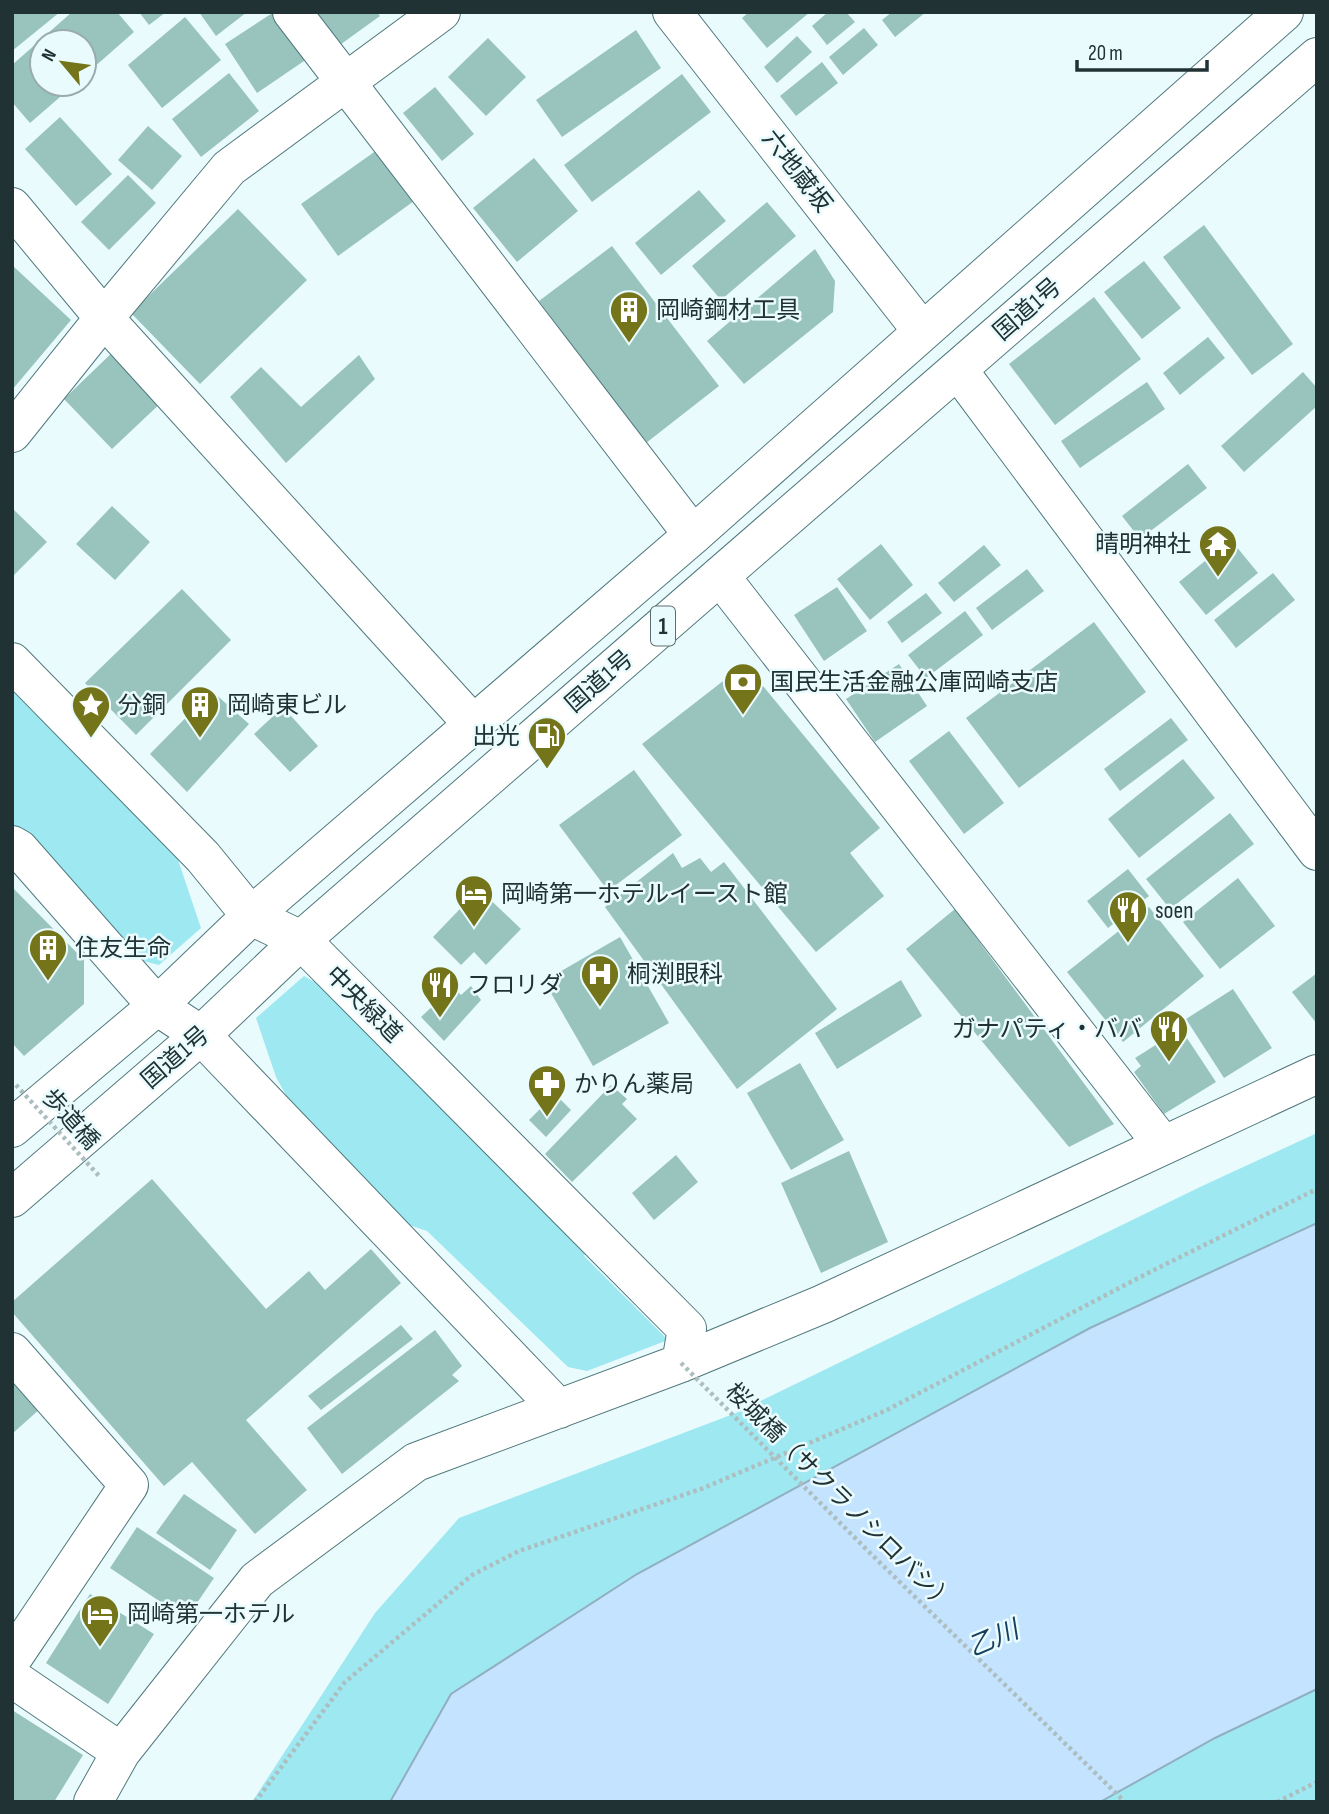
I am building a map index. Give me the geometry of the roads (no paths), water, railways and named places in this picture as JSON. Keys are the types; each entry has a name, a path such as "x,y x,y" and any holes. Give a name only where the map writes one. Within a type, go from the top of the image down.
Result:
{"main road":[{"path":"292,12 694,535"},
{"path":"12,433 229,168 440,12"},
{"name":"六地蔵坂","path":"672,12 922,331"},
{"name":"国道1号","path":"12,1128 157,1006 251,915 694,535 1284,12"},
{"name":"国道1号","path":"12,1198 201,1035 301,940 1317,57"},
{"path":"12,207 104,318 472,724"},
{"path":"958,370 1317,851"},
{"path":"720,576 1163,1145"},
{"name":"中央緑道","path":"12,662 203,857 251,915 301,940 687,1329 681,1363"},
{"path":"12,845 19,849 157,1006 201,1035 559,1409"},
{"path":"93,1802 121,1752 257,1580 416,1462 681,1363 823,1304 1317,1074"},
{"path":"12,1352 129,1485 12,1659"},
{"path":"12,1678 121,1752"}],"water":[{"name":"乙川","path":"1317,1223 1317,1689 1215,1738 1100,1802 390,1802 451,1694 637,1574 1090,1328"}],"place":[{"name":"岡崎鋼材工具","path":"629,344"},
{"name":"晴明神社","path":"1218,578"},
{"name":"国民生活金融公庫岡崎支店","path":"743,716"},
{"name":"分銅","path":"91,739"},
{"name":"岡崎東ビル","path":"200,739"},
{"name":"出光","path":"547,770"},
{"name":"岡崎第一ホテルイースト館","path":"474,928"},
{"name":"soen","path":"1128,944"},
{"name":"住友生命","path":"48,982"},
{"name":"桐渕眼科","path":"600,1008"},
{"name":"フロリダ","path":"440,1019"},
{"name":"ガナパティ・ババ","path":"1169,1063"},
{"name":"かりん薬局","path":"547,1118"},
{"name":"岡崎第一ホテル","path":"100,1648"}]}
